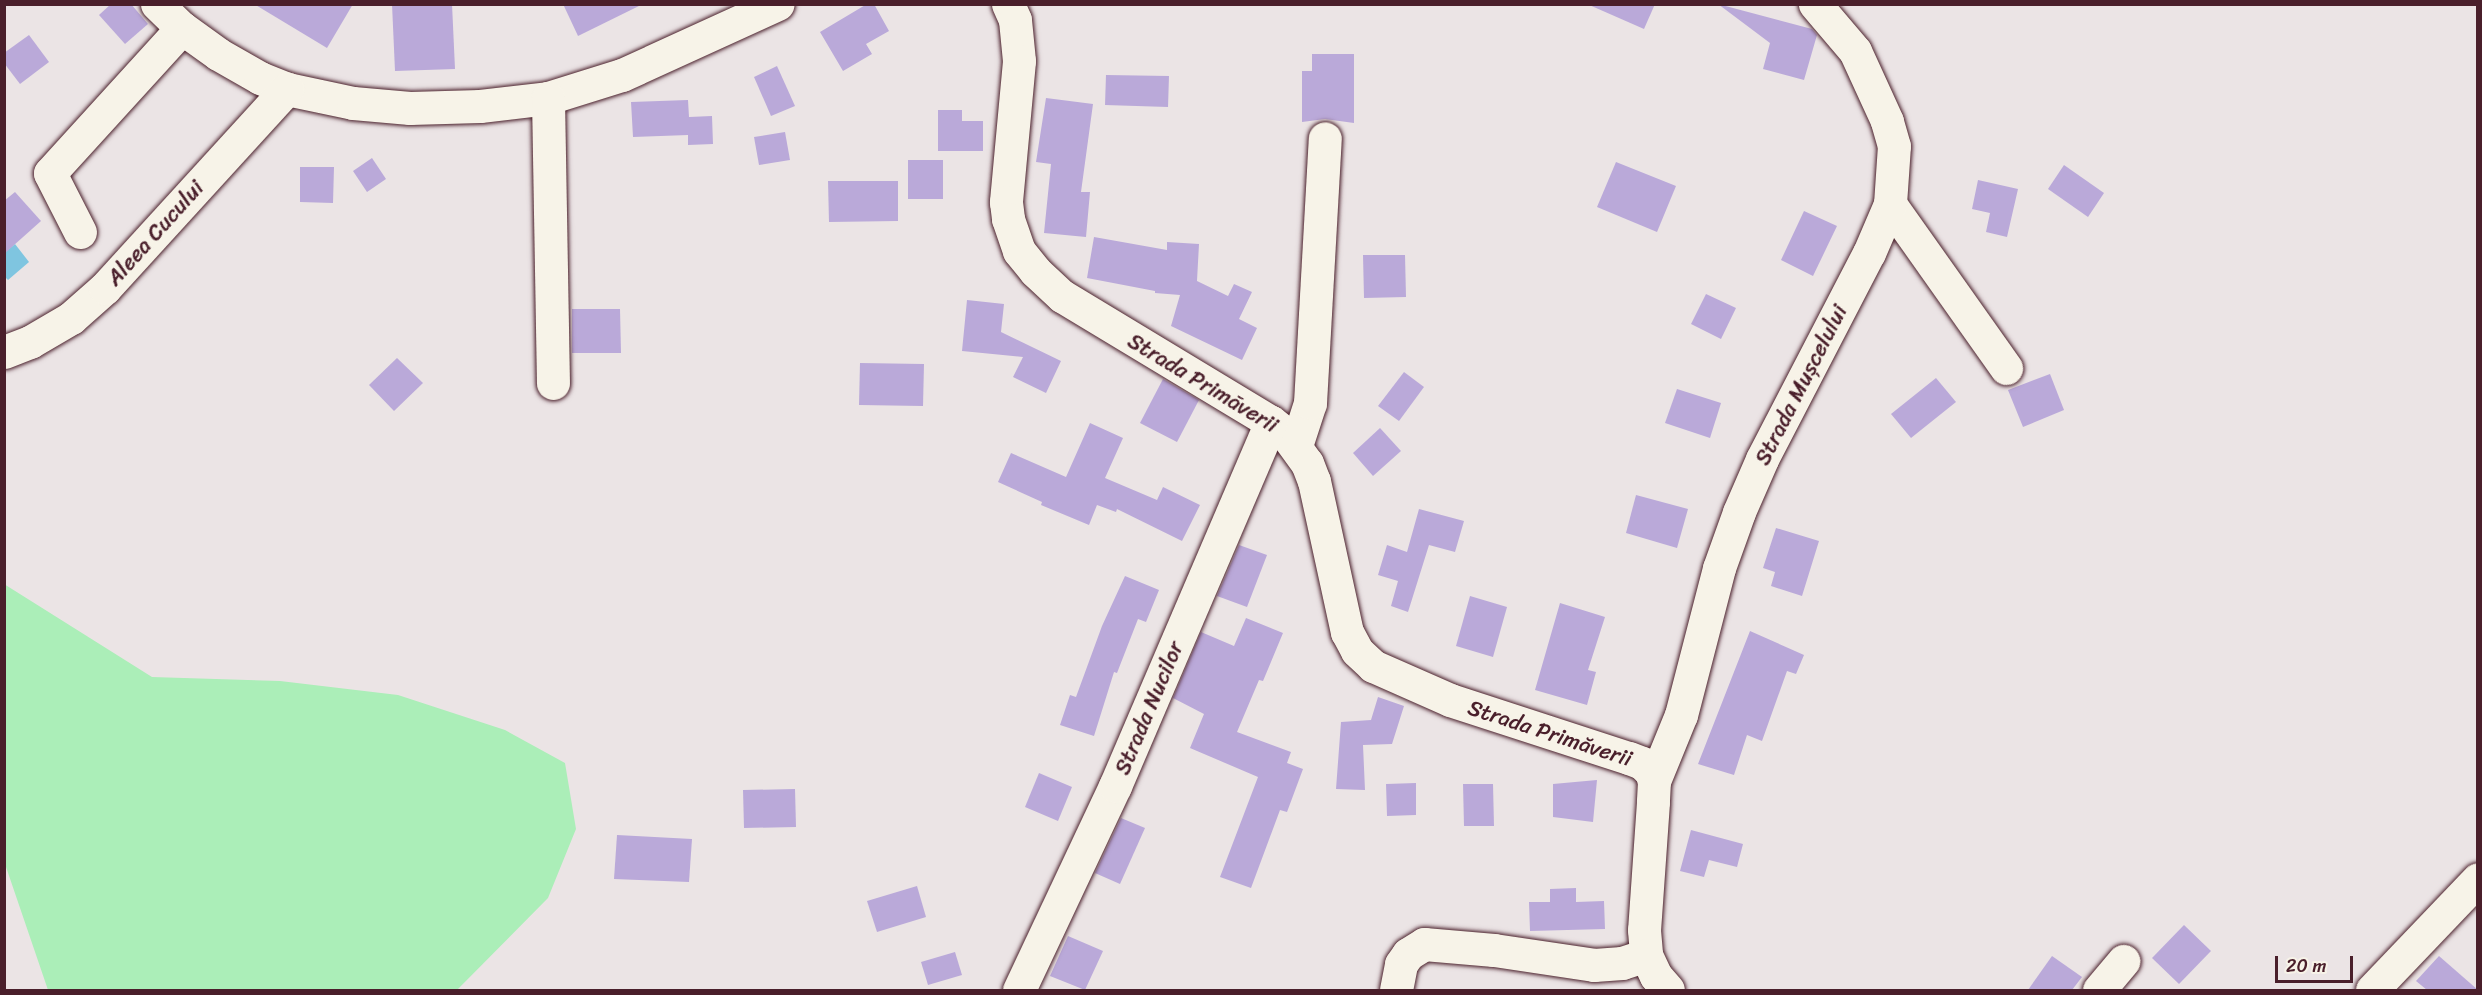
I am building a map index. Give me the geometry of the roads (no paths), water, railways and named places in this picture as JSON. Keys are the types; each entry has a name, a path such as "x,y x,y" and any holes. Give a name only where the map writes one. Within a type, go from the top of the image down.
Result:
{"street":[{"path":"157,4 182,28 218,54 260,78 287,89 352,104 410,108 480,106 548,98 622,75 778,4"},
{"name":"Strada Primăverii","path":"1008,4 1015,20 1019,61 1006,202 1008,219 1019,251 1035,272 1062,297 1271,422 1296,446 1307,463 1314,481 1347,632 1357,651 1373,666 1450,700 1629,758 1642,763 1651,772 1654,781 1644,930 1646,955 1656,976 1668,990"},
{"name":"Strada Mușcelului","path":"1654,781 1681,715 1719,568 1739,512 1762,459 1869,253 1890,204 1894,146 1887,121 1855,51 1815,4"},
{"path":"80,232 50,172 182,28"},
{"name":"Aleea Cucului","path":"4,352 30,342 71,318 105,288 287,89"},
{"path":"548,98 553,383"},
{"path":"1296,446 1310,403 1325,138"},
{"path":"1890,204 2006,368"},
{"name":"Strada Nucilor","path":"1019,990 1115,786 1271,422"},
{"path":"2372,990 2478,879"},
{"path":"1396,990 1401,964 1408,954 1424,944 1494,950 1594,965 1622,963 1646,955"},
{"path":"2099,990 2123,961"}],"water":[{"path":"15,244 29,262 8,280 5,277 4,253"}]}
